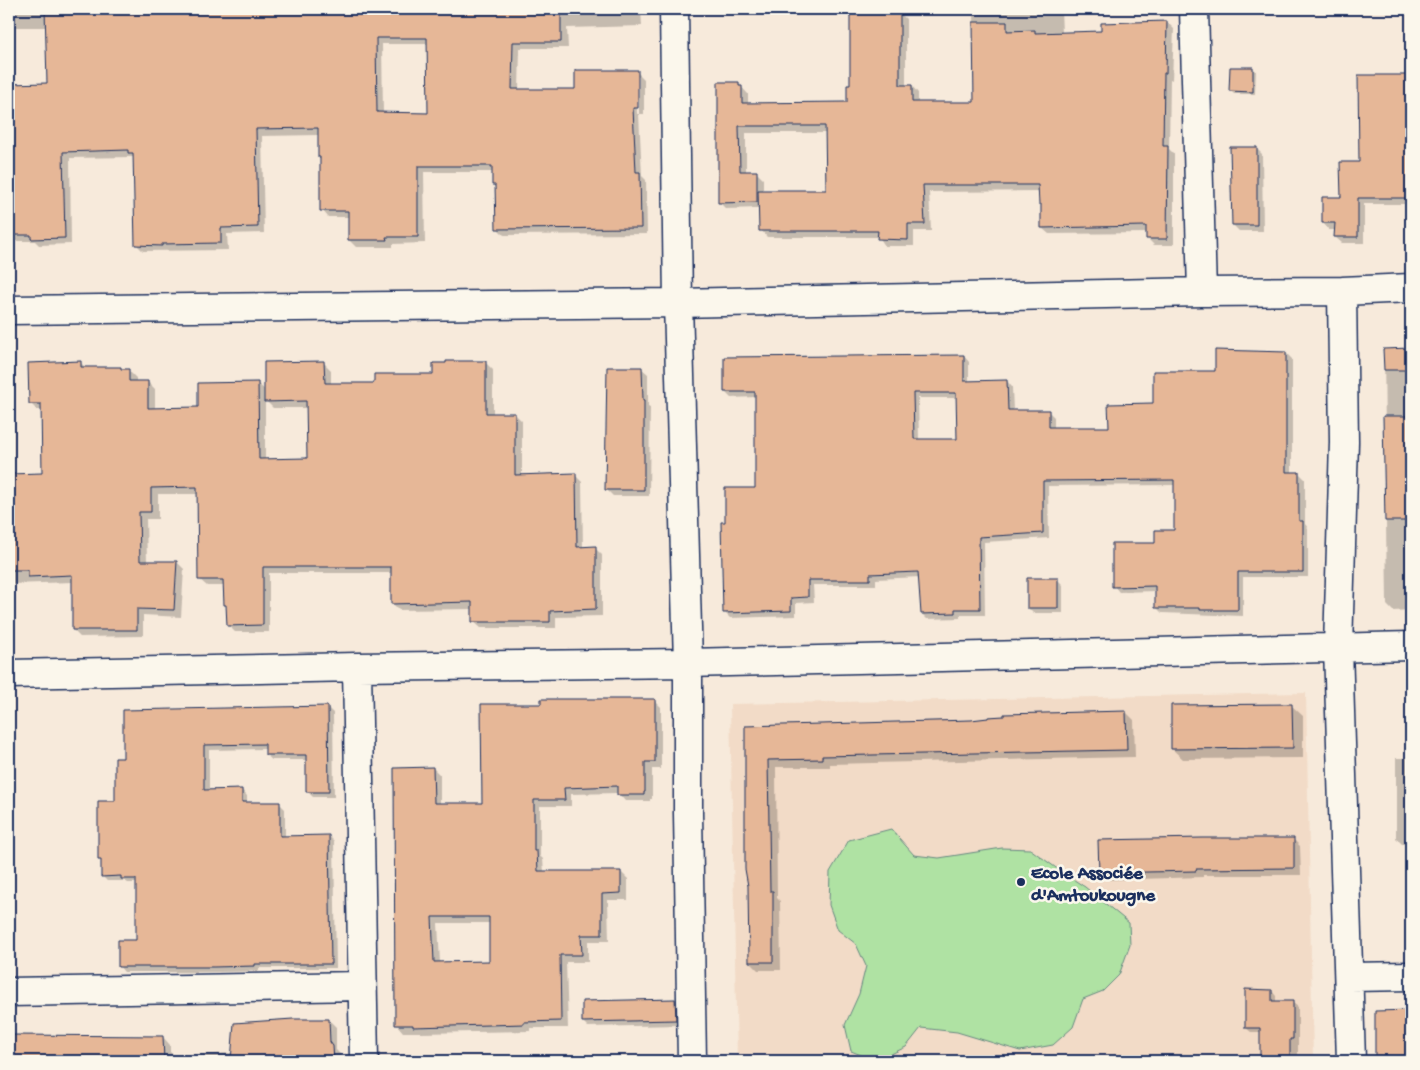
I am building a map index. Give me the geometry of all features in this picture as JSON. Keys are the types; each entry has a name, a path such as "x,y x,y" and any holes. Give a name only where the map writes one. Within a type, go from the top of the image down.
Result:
{"street":[{"path":"674,9 678,304 688,663 688,813 692,1061"},
{"path":"1194,9 1202,292"},
{"path":"9,310 678,304 1411,288"},
{"path":"1342,291 1344,442 1338,648 1352,1061"},
{"path":"9,674 688,663 1411,646"},
{"path":"357,667 364,1061"},
{"path":"1350,977 1411,976"},
{"path":"9,992 362,986"}],"shaded area":[{"name":"Ecole Associée d'Amtoukougne","path":"1306,693 1313,1061 737,1061 730,704"}],"green space":[{"path":"891,829 914,855 939,858 1002,848 1030,849 1085,887 1129,923 1130,945 1119,975 1103,991 1083,999 1073,1027 1053,1045 1020,1051 957,1032 921,1028 906,1047 876,1061 851,1051 845,1025 859,994 866,966 856,944 838,930 829,905 830,872 849,840"}],"building":[{"path":"45,9 561,9 561,42 513,42 512,89 575,89 575,70 638,70 638,108 633,108 636,172 640,172 641,228 496,229 495,185 492,185 492,166 418,166 418,237 386,237 387,240 348,240 348,211 320,211 318,128 256,129 258,227 221,228 221,243 162,244 162,246 135,245 133,153 128,153 128,150 63,152 65,238 31,239 31,235 9,235 9,84 47,83","holes":["376,38 427,38 428,113 377,112"]},
{"path":"850,11 900,11 900,85 912,85 912,102 974,102 973,22 1007,22 1007,31 1035,30 1035,33 1101,31 1101,23 1167,21 1163,146 1168,146 1167,239 1146,239 1146,226 1041,228 1041,204 1039,204 1038,185 923,185 925,224 908,224 908,240 877,239 878,231 759,231 758,190 826,190 825,126 739,126 740,171 757,171 757,202 718,203 718,82 739,82 739,86 742,86 742,103 847,102 847,85 850,85"},
{"path":"1230,67 1253,67 1253,92 1229,91"},
{"path":"1358,75 1411,75 1411,198 1358,198 1358,237 1334,237 1335,223 1322,223 1322,197 1341,197 1340,162 1359,162"},
{"path":"1230,147 1257,147 1257,225 1232,225"},
{"path":"1411,348 1411,370 1384,370 1383,349"},
{"path":"1215,350 1286,352 1286,472 1299,472 1299,521 1303,521 1303,572 1238,572 1238,610 1155,608 1155,586 1112,587 1112,543 1155,543 1155,530 1174,530 1174,480 1043,481 1043,533 979,537 980,609 955,609 955,613 921,614 918,572 870,574 870,580 808,580 808,597 791,598 791,611 723,613 721,522 725,522 725,488 755,488 755,392 724,392 724,357 964,355 964,381 1007,380 1008,410 1049,410 1049,427 1109,427 1108,404 1153,403 1153,371 1215,371","holes":["913,393 956,393 957,439 914,439"]},
{"path":"81,361 81,367 121,367 121,369 129,369 129,381 148,381 148,408 198,407 198,383 258,382 259,459 307,458 306,401 264,402 264,362 324,361 325,383 374,383 374,374 433,374 433,363 446,363 446,361 486,361 486,413 515,413 515,475 576,473 577,547 596,546 596,609 550,611 550,622 472,622 472,602 391,604 391,567 263,567 263,625 227,626 223,580 198,580 197,487 151,488 151,512 139,512 140,561 177,561 174,610 137,609 137,630 72,630 72,575 28,577 28,570 9,570 9,474 42,473 41,404 29,404 28,363"},
{"path":"607,367 642,367 644,490 605,490"},
{"path":"1383,416 1411,416 1411,521 1385,521"},
{"path":"1027,578 1058,578 1058,608 1027,608"},
{"path":"541,699 655,699 655,762 645,762 644,795 617,795 617,786 564,788 565,800 534,800 534,851 537,851 538,871 621,871 621,893 602,894 602,935 581,935 582,955 560,955 561,1021 413,1027 413,1025 395,1025 394,768 433,767 434,803 482,803 481,704 541,704","holes":["432,917 489,917 489,961 434,962"]},
{"path":"1292,704 1293,748 1171,749 1171,705"},
{"path":"328,706 329,792 306,792 306,755 265,755 265,744 204,745 204,790 242,789 242,802 280,802 280,836 329,835 331,964 118,967 118,940 136,940 136,879 121,879 121,876 101,877 101,860 98,860 98,801 115,801 115,758 123,758 123,710"},
{"path":"1126,711 1127,750 822,756 822,759 768,760 770,891 773,891 773,962 749,962 748,886 745,869 745,726 971,720 1004,716 1004,714"},
{"path":"1294,838 1294,868 1196,869 1196,871 1099,873 1098,840"},
{"path":"1245,989 1272,990 1272,1001 1293,1001 1293,1039 1290,1039 1290,1056 1260,1056 1260,1028 1245,1028"},
{"path":"675,999 676,1020 582,1022 582,1001"},
{"path":"1411,1010 1411,1057 1375,1056 1375,1011"},
{"path":"293,1019 329,1019 330,1042 333,1046 334,1061 231,1061 234,1023"},
{"path":"9,1035 163,1036 164,1061 9,1061"}],"place":[{"name":"Ecole Associée d'Amtoukougne","path":"1021,882"}]}
